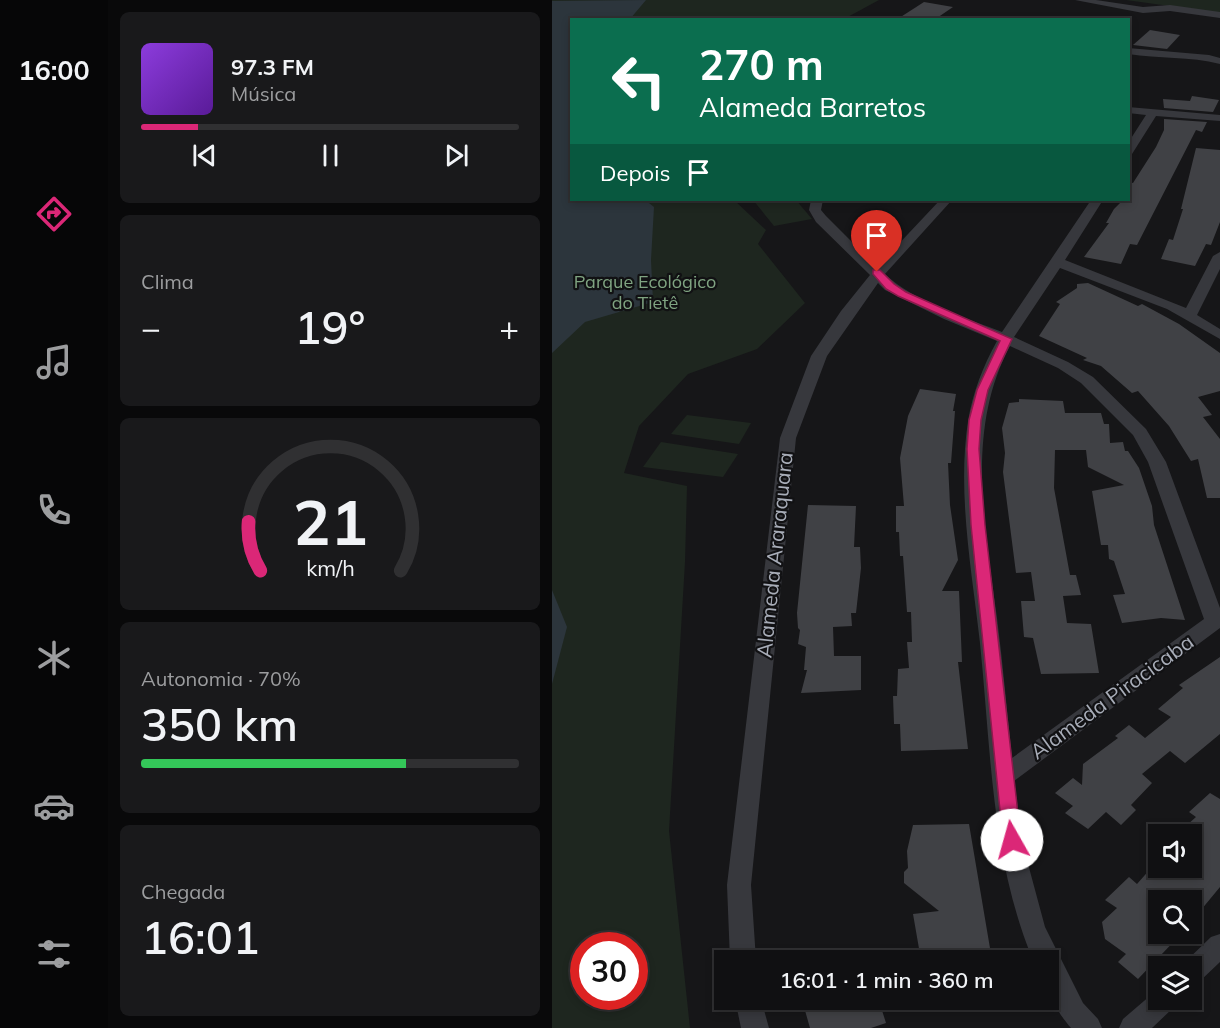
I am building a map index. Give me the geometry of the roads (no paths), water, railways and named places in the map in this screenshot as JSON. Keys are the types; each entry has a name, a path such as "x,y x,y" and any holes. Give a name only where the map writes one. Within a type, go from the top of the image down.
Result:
{"street":[{"path":"1079,0 1143,10 1170,8 1220,15"},
{"path":"1130,51 1152,55 1204,57 1220,61"},
{"path":"1130,110 1220,118"},
{"path":"1130,149 1154,111"},
{"path":"817,201 815,210 821,219 842,243 877,272 890,287 1055,360 1087,380 1140,433 1157,462 1217,619"},
{"name":"Alameda Araraquara","path":"742,950 739,885 789,438 800,401 819,358 877,272 945,201"},
{"path":"1043,950 1023,894 1012,840 978,525 973,449 975,420 982,390 1006,339 1096,201"},
{"path":"1189,317 1220,256"},
{"path":"1058,262 1139,292 1220,335"},
{"name":"Alameda Piracicaba","path":"1004,776 1217,619"},
{"path":"1202,962 1220,945"},
{"path":"1059,984 1074,1012 1088,1028"},
{"path":"751,1010 755,1028"},
{"path":"1133,1028 1152,1010"}],"park label":[{"name":"Parque Ecológico do Tietê","path":"645,292"}]}
